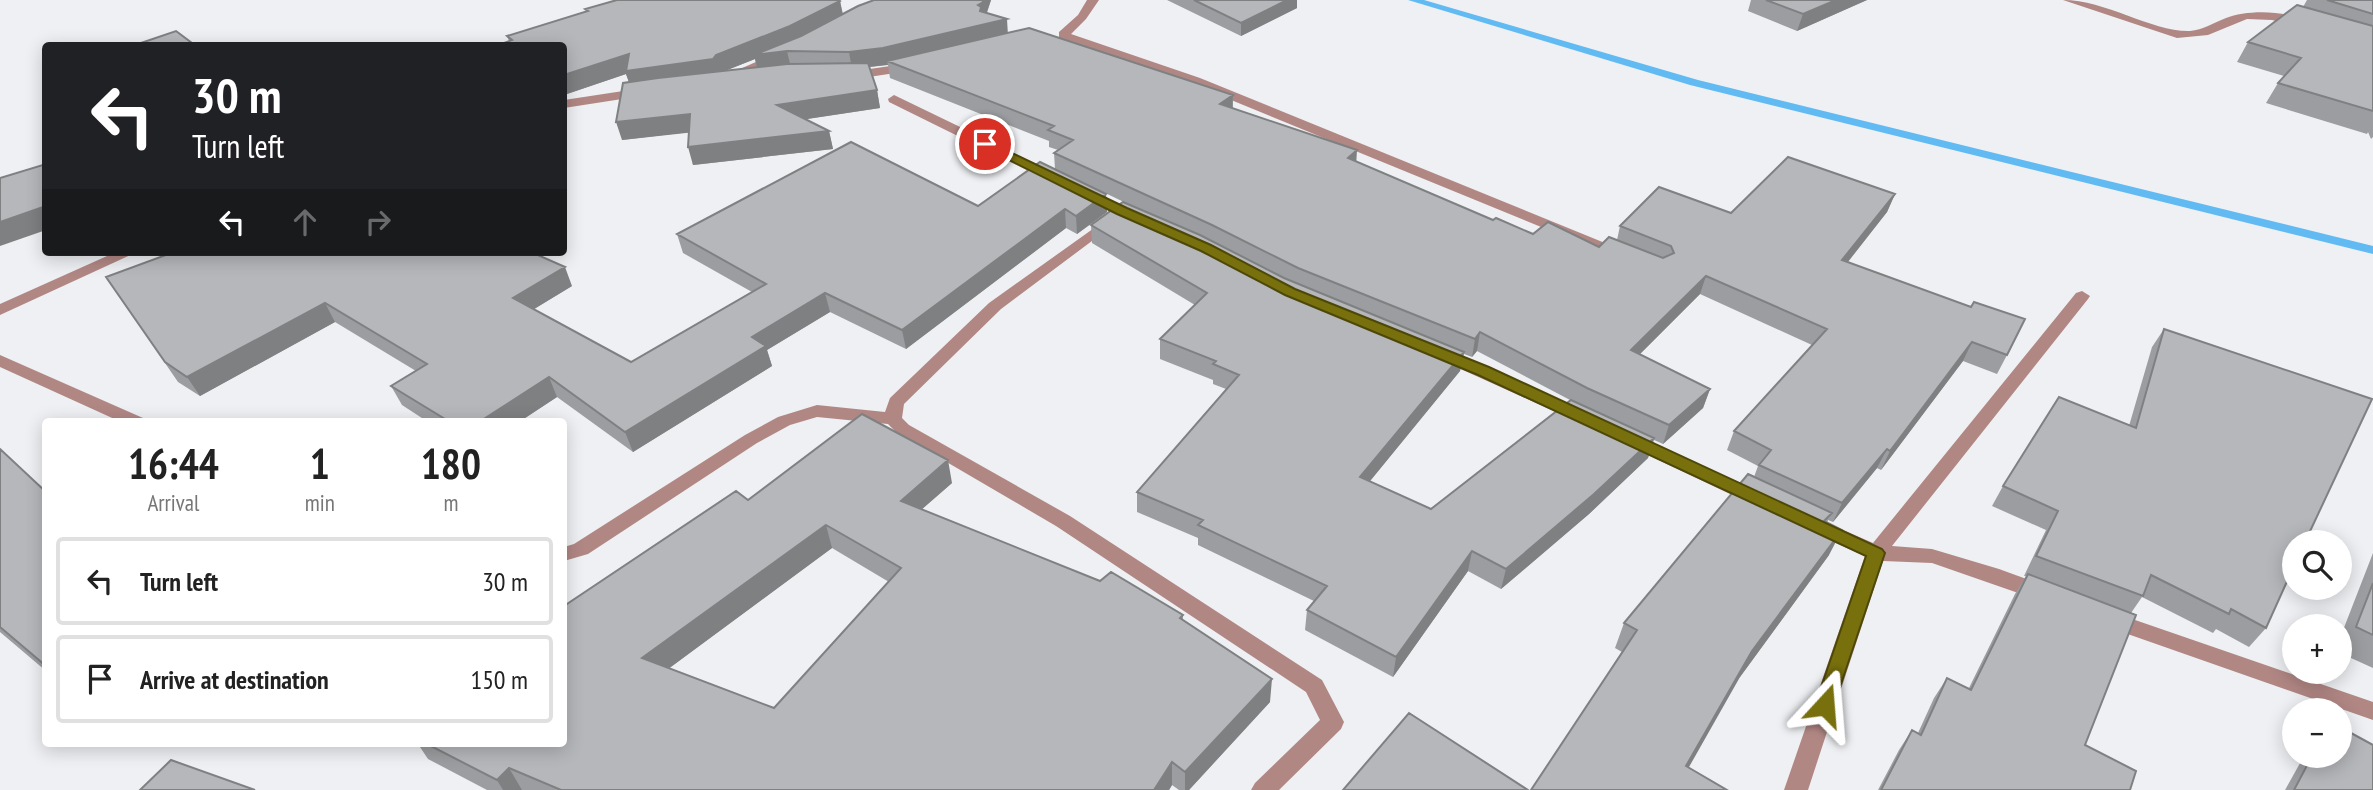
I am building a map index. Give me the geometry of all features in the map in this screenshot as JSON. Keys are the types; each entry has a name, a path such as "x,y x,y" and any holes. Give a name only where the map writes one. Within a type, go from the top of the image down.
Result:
{"street":[{"path":"1093,0 1073,27 1063,35 1196,81 1633,259"},
{"path":"2069,0 2178,34 2194,36 2212,32 2239,17 2276,17 2314,27"},
{"path":"1047,34 1073,27"},
{"path":"765,78 713,84 787,53"},
{"path":"839,76 886,72 929,63"},
{"path":"567,104 663,89"},
{"path":"894,99 1158,227"},
{"path":"893,419 896,402 995,306 1122,211"},
{"path":"0,310 120,256"},
{"path":"1796,790 1876,553 2082,296"},
{"path":"1419,345 1483,371 1592,422"},
{"path":"0,360 128,418"},
{"path":"567,553 581,549 751,439 784,421 817,411 893,419 903,429 1063,521 1314,686 1333,722 1263,790"},
{"path":"1616,433 1777,508"},
{"path":"1801,519 1876,553 1932,556 2054,597"},
{"path":"2090,612 2373,711"}],"building":[{"path":"617,0 840,1 790,26 716,55 713,59 626,71 629,54 567,74 567,42 507,42 512,40 507,36 588,11 585,9"},
{"path":"874,0 984,0 978,5 981,7 980,11 1007,19 883,48 849,52 787,51 754,55 801,36"},
{"path":"1194,0 1287,0 1241,23"},
{"path":"1766,0 1836,0 1803,14"},
{"path":"2327,0 2373,0 2373,14"},
{"path":"2297,5 2373,26 2373,111 2278,83 2301,58 2248,42"},
{"path":"1029,28 1233,95 1220,104 1357,150 1348,158 1493,220 1496,218 1533,234 1548,222 1599,247 1609,237 1663,258 1674,253 1671,246 1620,226 1659,187 1731,213 1788,157 1895,194 1842,260 1971,307 1974,302 2025,319 2007,355 1972,342 1890,451 1887,449 1842,503 1759,465 1771,450 1734,431 1827,329 1706,276 1631,350 1710,389 1669,425 1587,388 1480,332 1475,339 1298,268 1212,225 1054,153 1073,140 1048,130 1054,126 887,61"},
{"path":"176,31 191,42 144,42"},
{"path":"868,63 877,90 777,105 829,131 688,147 690,114 616,122 623,83 787,64"},
{"path":"851,142 978,206 1040,162 1106,194 1076,216 1065,209 902,330 825,293 752,337 766,346 625,432 549,377 485,418 443,418 391,386 427,364 325,303 187,377 165,362 106,277 163,256 540,256 565,267 513,298 631,362 766,284 677,234"},
{"path":"42,165 42,207 0,222 0,178"},
{"path":"1123,202 1200,235 1284,278 1464,352 1360,477 1431,509 1571,400 1654,438 1594,494 1506,569 1472,551 1396,657 1307,610 1327,586 1198,525 1203,520 1137,492 1239,375 1213,364 1216,361 1160,339 1207,293 1091,225"},
{"path":"2164,329 2372,399 2311,530 2282,530 2282,593 2266,628 2231,609 2229,614 2151,575 2143,596 2036,556 2058,511 2003,486 2059,397 2136,428"},
{"path":"862,414 948,460 901,501 1100,581 1111,572 1183,615 1180,618 1272,679 1185,772 1172,762 1154,790 561,790 509,768 497,780 433,747 567,747 567,604 736,491 748,500","holes":["826,525 901,568 774,708 642,658"]},
{"path":"0,449 42,488 42,663 0,627"},
{"path":"1748,474 1832,513 1824,521 1842,530 1752,651 1686,766 1727,790 1531,790 1637,630 1624,623"},
{"path":"2028,574 2136,615 2085,745 2136,771 2130,790 1881,790 1912,730 1921,735 1947,678 1971,690"},
{"path":"2373,583 2373,635 2356,627"},
{"path":"1409,713 1528,790 1343,790"},
{"path":"2352,734 2373,745 2373,790 2294,790 2306,768 2352,768"},
{"path":"171,760 255,790 140,790"}],"waterway":[{"path":"1413,0 1694,83 2373,250"}],"route":[{"path":"985,144 1122,211 1206,248 1290,292 1483,371 1876,553 1825,705"}]}
